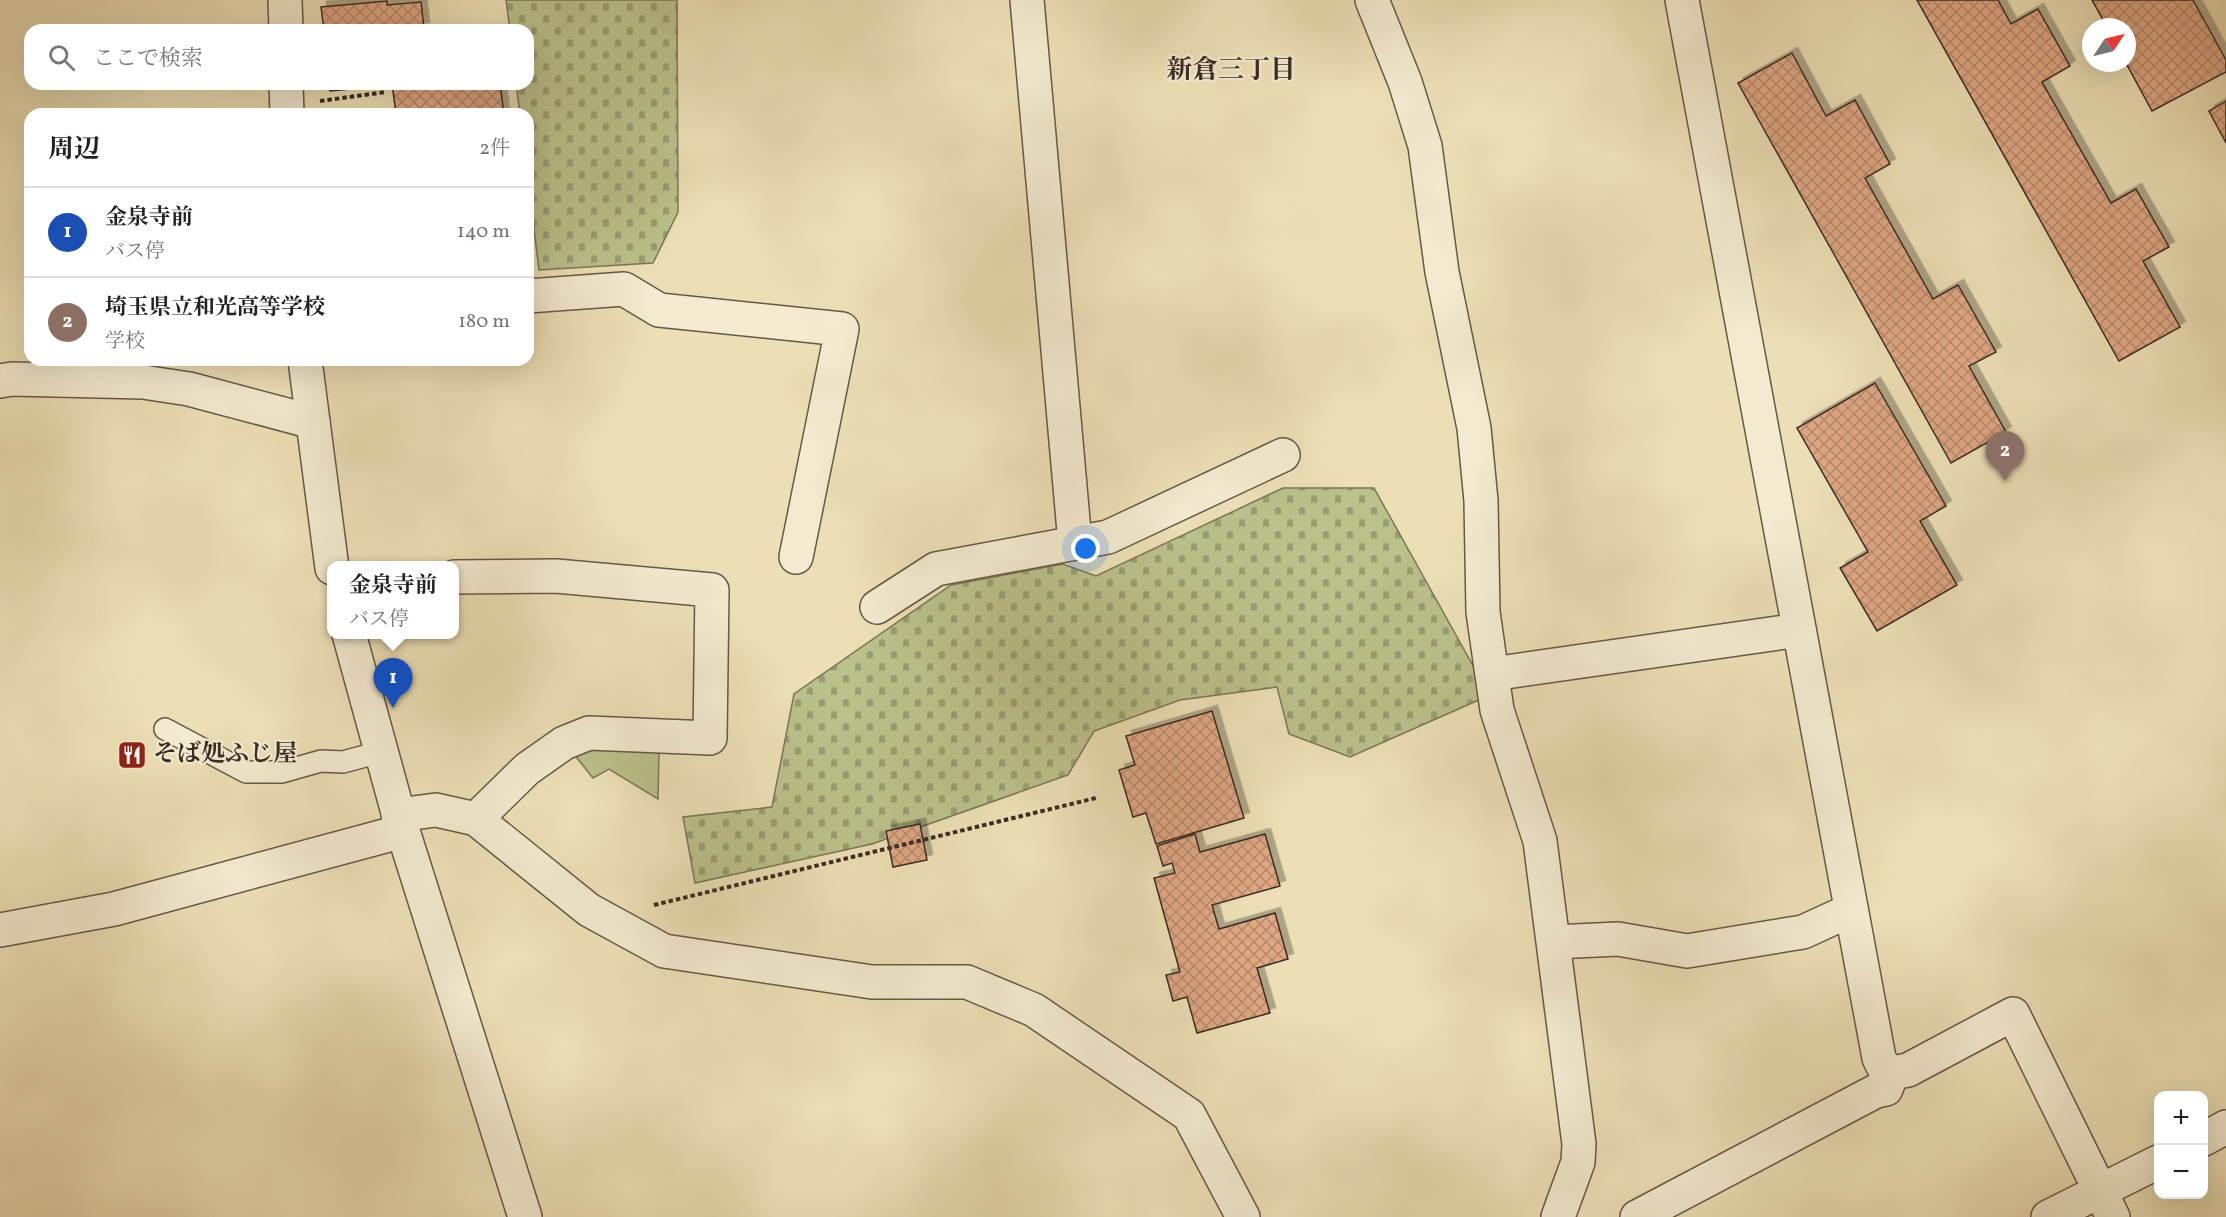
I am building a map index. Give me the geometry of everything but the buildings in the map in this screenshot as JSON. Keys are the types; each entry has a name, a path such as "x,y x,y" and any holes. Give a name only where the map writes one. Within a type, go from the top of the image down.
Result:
{"street":[{"path":"285,0 286,24"},
{"path":"1027,0 1075,543"},
{"path":"1372,0 1405,82 1425,146 1442,272 1474,428 1481,501 1484,612 1497,710 1540,841 1579,1144 1578,1162 1558,1217"},
{"path":"1682,0 1879,1058 1884,1068 1892,1073 1908,1070 2013,1014 2106,1204"},
{"path":"286,90 287,108"},
{"path":"534,296 624,289 659,310 842,329 796,557"},
{"path":"306,366 331,561"},
{"path":"0,381 12,379 143,382 189,389 313,422"},
{"path":"878,607 936,569 1108,537 1283,455"},
{"path":"459,577 556,576 712,590 710,738 589,734 564,743 527,768 476,819"},
{"path":"1492,674 1799,630"},
{"path":"350,639 401,823 525,1217"},
{"path":"0,930 114,909 401,823 436,810 476,819 589,910 664,951 872,982 967,982 1034,1010 1189,1115 1235,1212"},
{"path":"1554,942 1618,939 1687,951 1803,932 1851,910"},
{"path":"1637,1217 1876,1091 1886,1089 1892,1073"},
{"path":"2208,1137 2226,1128"},
{"path":"2048,1217 2106,1204 2154,1165"}],"lane":[{"path":"165,729 246,772 282,772 321,761 343,762 380,752"}],"path":[{"path":"318,101 386,92"},
{"path":"644,907 1096,798"}],"green space":[{"path":"506,0 677,0 678,212 653,263 539,270 534,229 534,108 519,108 517,90 534,90 534,24 509,24"},
{"path":"1283,488 1374,488 1476,671 1481,699 1350,757 1289,734 1277,687 1180,700 1094,731 1068,775 872,844 695,883 683,817 772,807 794,694 951,585 1063,564 1096,576"},
{"path":"582,747 659,750 658,799 609,769 593,778 573,753"}],"place":[{"name":"埼玉県立和光高等学校","path":"2005,481"},
{"name":"金泉寺前","path":"393,708"},
{"name":"そば処ふじ屋","path":"132,755"}],"district":[{"name":"新倉三丁目","path":"1231,71"}]}
